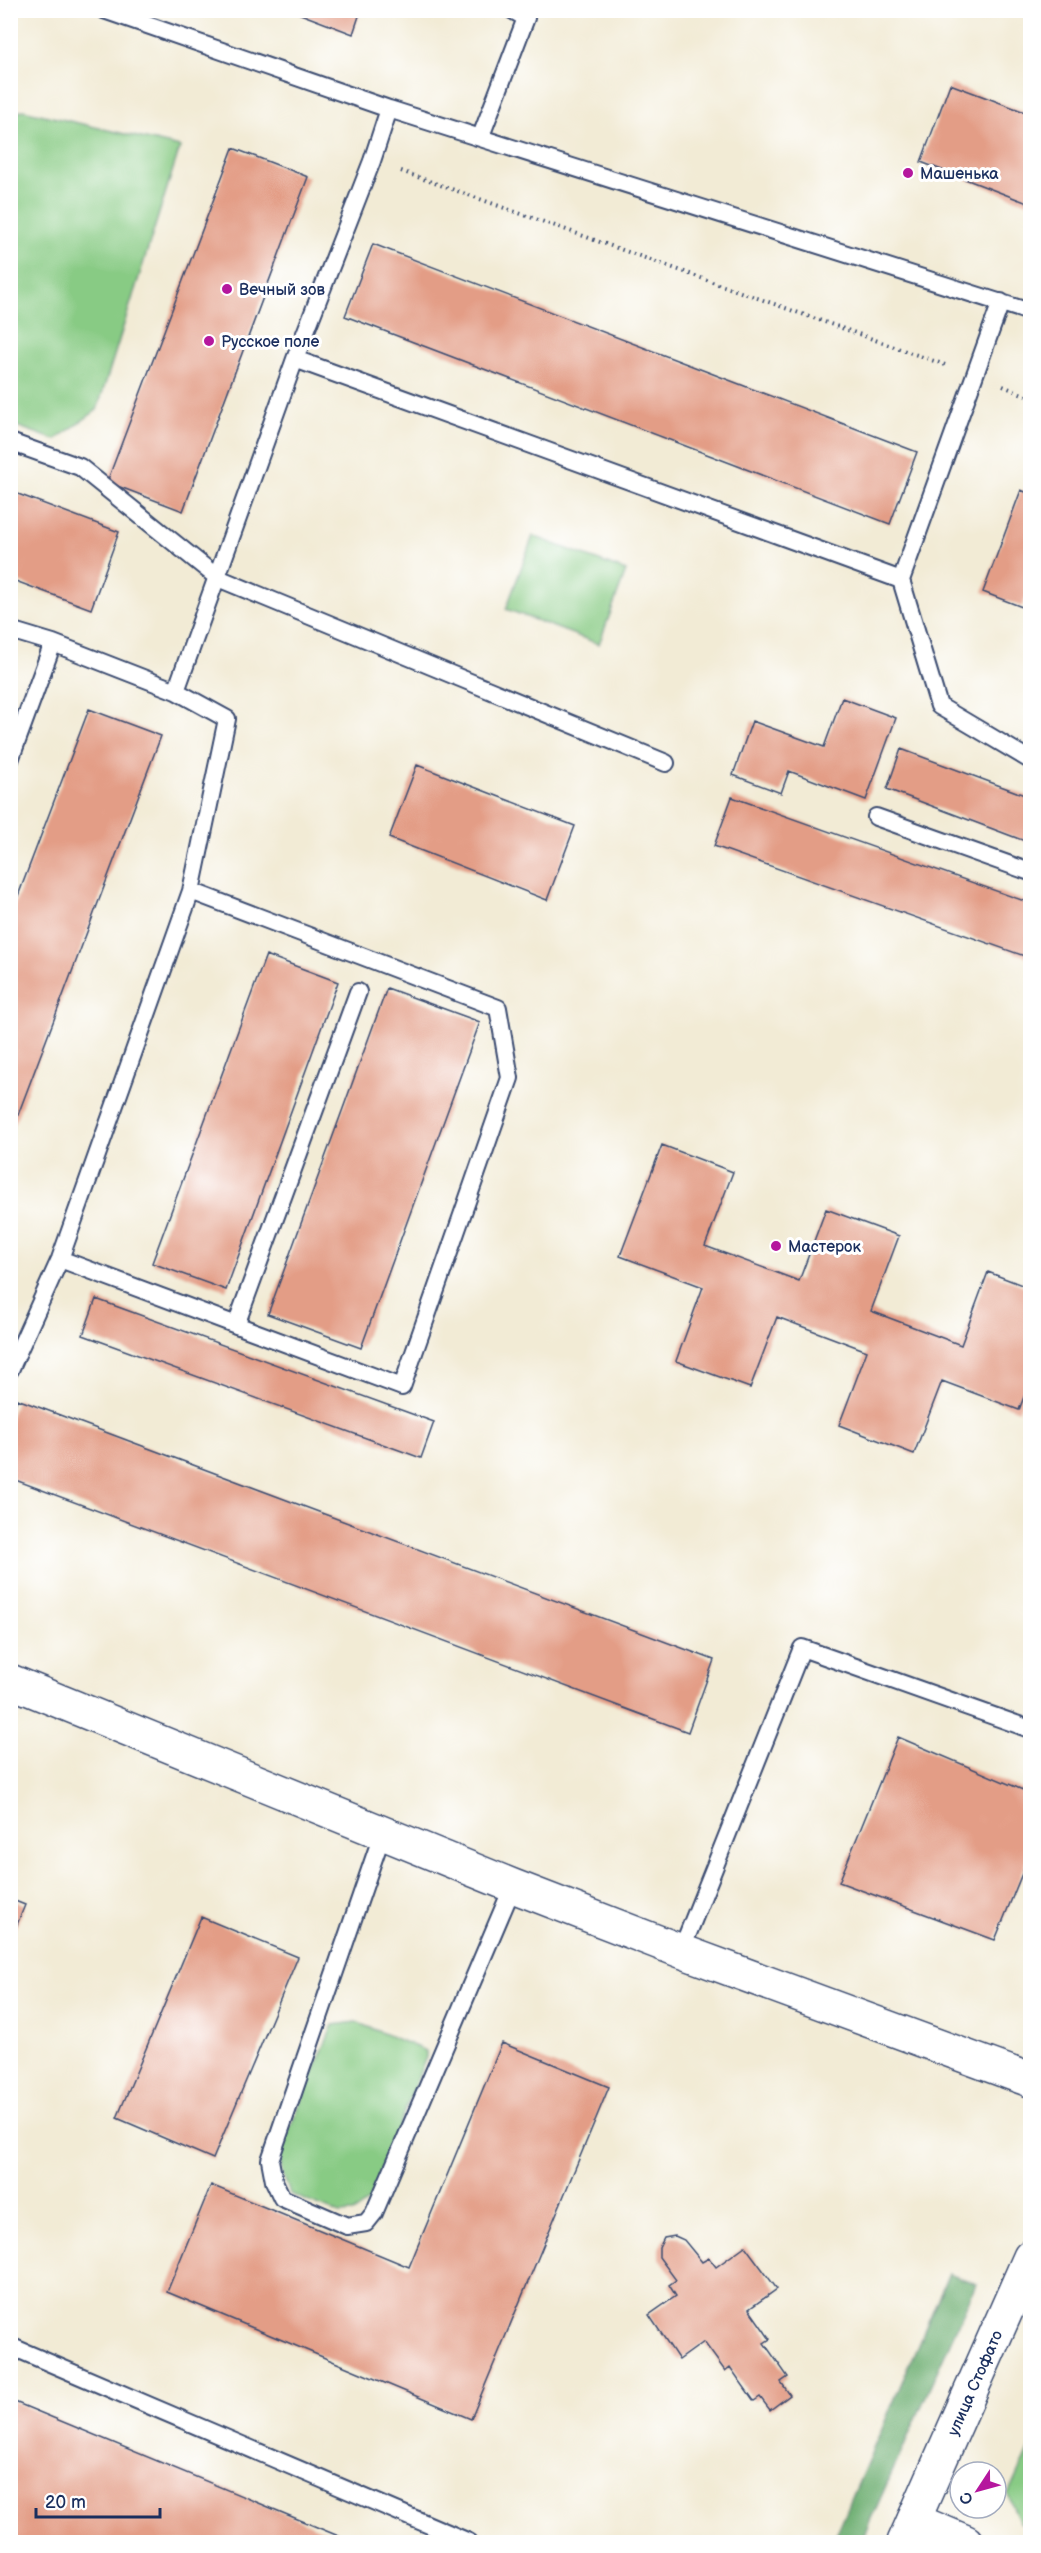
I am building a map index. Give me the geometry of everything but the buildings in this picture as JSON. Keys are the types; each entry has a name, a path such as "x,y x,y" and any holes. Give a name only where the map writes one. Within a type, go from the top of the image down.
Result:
{"street":[{"path":"10,1681 513,1886 681,1951 1030,2080"},
{"name":"улица Стофато","path":"909,2531 1030,2257"},
{"path":"909,2531 966,2542"}],"lane":[{"path":"104,10 389,109 481,136 1030,312"},
{"path":"481,136 522,13"},
{"path":"176,691 295,359 372,161 389,109"},
{"path":"1001,302 901,580 939,706 1030,759"},
{"path":"295,359 901,580"},
{"path":"10,442 80,467 218,578 666,763"},
{"path":"10,630 176,691 227,719 191,891 60,1259 10,1370"},
{"path":"10,760 53,644"},
{"path":"876,818 1030,872"},
{"path":"60,1259 402,1387 510,1078 498,1008 191,891"},
{"path":"236,1325 358,993"},
{"path":"681,1951 802,1648 1030,1729"},
{"path":"383,1832 270,2160 274,2181 282,2198 347,2226 366,2223 374,2213 513,1886"},
{"path":"10,2346 469,2542"}],"path":[{"path":"372,161 975,375 1030,397"}],"green space":[{"path":"23,110 180,147 97,410 55,440 11,424 10,115"},
{"path":"533,536 626,571 599,644 506,609"},
{"path":"356,2022 426,2051 426,2057 369,2201 353,2213 340,2214 290,2194 281,2169 280,2152 333,2025"},
{"path":"949,2273 976,2284 861,2542 833,2542"},
{"path":"1030,2446 1030,2528 1020,2523 1008,2495"}],"place":[{"name":"Машенька","path":"908,173"},
{"name":"Вечный зов","path":"227,289"},
{"name":"Русское поле","path":"209,341"},
{"name":"Мастерок","path":"776,1246"}]}
